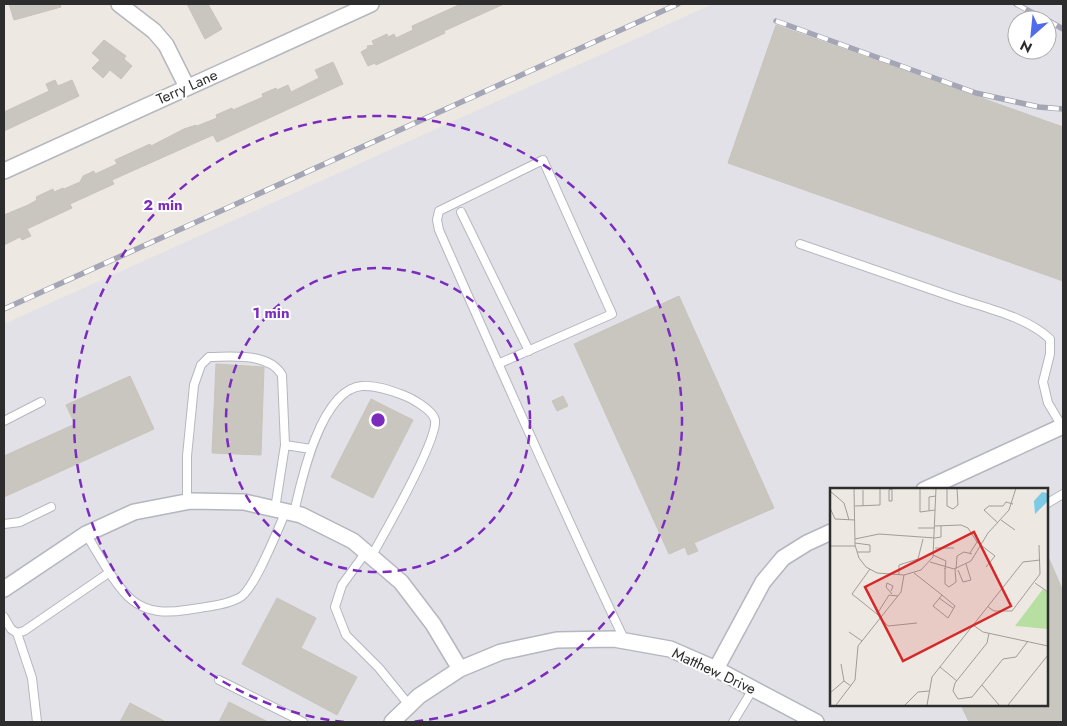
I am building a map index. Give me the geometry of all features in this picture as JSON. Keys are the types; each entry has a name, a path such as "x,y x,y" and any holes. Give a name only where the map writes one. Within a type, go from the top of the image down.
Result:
{"street":[{"path":"119,4 154,31 166,45 188,87"},
{"name":"Terry Lane","path":"4,171 371,4"},
{"path":"928,488 1063,428"},
{"path":"4,589 86,534 134,512 187,502 244,502 300,515 354,541 401,582 433,624 460,669"},
{"path":"716,669 763,582 783,558 807,543 830,532"},
{"name":"Matthew Drive","path":"392,722 419,696 460,669 501,652 557,640 614,639 670,649 716,669 816,722"}],"lane":[{"path":"498,364 612,314 543,160 439,211 437,220 439,230 498,364 625,641"},
{"path":"461,212 529,350"},
{"path":"800,244 996,312 1031,325 1043,332 1050,339 1050,354 1043,382 1048,403 1063,428"},
{"path":"187,502 187,456 194,384 200,366 209,357 241,356 268,361 278,368 282,375 285,511"},
{"path":"86,534 124,593 134,602 151,610 168,613 226,604 241,597 249,589 273,541 306,464 316,435 333,406 349,390 362,386 386,388 410,398 431,412 435,419 427,450 394,517 369,554 342,584 336,607 346,635 380,668 409,705"},
{"path":"4,421 42,402"},
{"path":"285,445 311,449"},
{"path":"1047,503 1063,494"},
{"path":"4,524 20,522 51,507"},
{"path":"17,633 24,631 110,572"},
{"path":"4,617 11,629 17,633 32,678 37,722"},
{"path":"219,680 303,722"},
{"path":"733,722 753,689"}],"shaded area":[{"path":"713,4 1063,4 1063,722 4,722 4,324"}],"building":[{"path":"9,4 60,4 61,7 14,20"},
{"path":"187,4 208,4 222,29 205,39"},
{"path":"461,4 504,4 376,65 375,63 368,66 361,52 368,48 367,46 374,45 372,41 387,34 388,37 394,34 396,38 413,30 412,26"},
{"path":"776,25 1063,127 1063,281 728,163"},
{"path":"104,40 126,56 124,59 132,66 121,79 110,70 103,78 92,68 100,60 92,53"},
{"path":"333,62 343,84 217,142 213,135 112,180 114,184 70,204 72,208 27,229 31,236 22,240 20,237 4,245 4,215 37,200 36,197 53,189 54,192 80,182 83,176 94,171 95,174 117,164 115,160 150,144 151,146 184,129 217,118 216,115 263,97 262,94 276,88 277,90 288,85 291,92 319,78 315,70"},
{"path":"55,80 58,86 72,80 79,96 4,131 4,112 49,91 46,84"},
{"path":"679,296 774,508 694,543 698,551 688,555 685,547 669,554 574,344"},
{"path":"216,364 264,367 261,455 212,453"},
{"path":"130,376 154,429 4,497 4,456 75,424 66,405"},
{"path":"563,396 568,406 557,411 552,401"},
{"path":"371,399 413,420 373,498 331,477"},
{"path":"1047,554 1063,591 1063,722 969,722 961,706 1047,706"},
{"path":"277,598 316,618 301,648 357,677 337,715 242,664"},
{"path":"229,702 268,722 219,722"},
{"path":"130,703 166,722 120,722"}],"railway":[{"path":"4,309 678,4"},
{"path":"1016,4 1027,10"},
{"path":"776,21 976,93 1039,107 1063,109"},
{"path":"1057,26 1063,29"}]}
